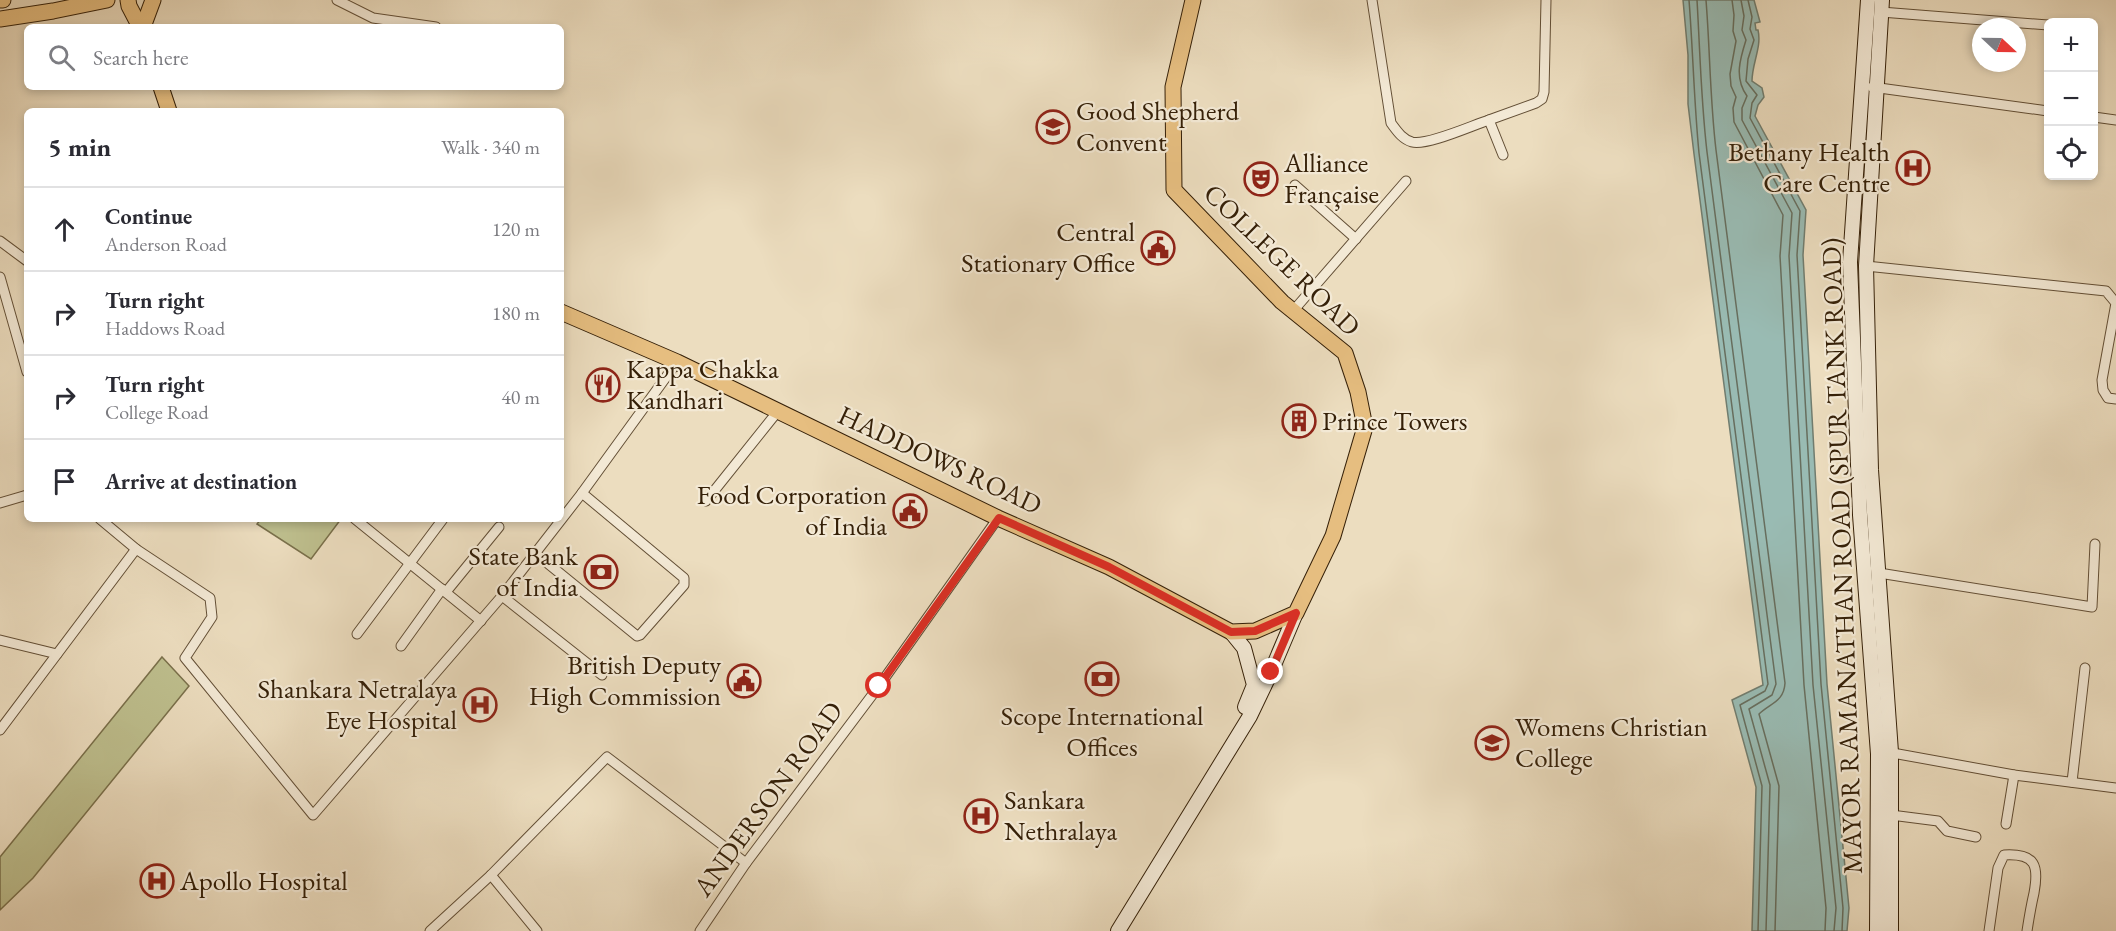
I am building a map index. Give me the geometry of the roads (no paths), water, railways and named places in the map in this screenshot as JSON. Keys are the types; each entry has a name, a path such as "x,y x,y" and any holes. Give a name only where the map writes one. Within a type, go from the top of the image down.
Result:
{"main road":[{"path":"21,16 30,0"},
{"path":"0,19 107,0"},
{"path":"128,0 139,24"},
{"path":"142,24 153,0"},
{"name":"COLLEGE ROAD","path":"1118,931 1250,716 1333,536 1365,427 1358,392 1344,353 1293,311 1174,190 1173,87 1193,0"},
{"name":"MAYOR RAMANATHAN ROAD (SPUR TANK ROAD)","path":"1868,0 1866,266 1871,470 1879,573 1885,753 1883,930"},
{"name":"MAYOR RAMANATHAN ROAD (SPUR TANK ROAD)","path":"1881,6 1869,87 1850,262 1860,515 1891,815 1883,930"},
{"path":"162,90 168,108"},
{"name":"HADDOWS ROAD","path":"564,313 677,362 999,518 1109,567 1231,632"},
{"path":"1231,632 1255,631 1296,613"},
{"path":"1107,931 1243,711 1254,685 1244,648 1231,632"}],"street":[{"path":"337,0 373,18 415,24"},
{"path":"1372,0 1391,123 1399,135 1413,142 1425,142 1542,99 1546,0"},
{"path":"1881,6 2044,24"},
{"path":"1869,87 2044,110"},
{"path":"2098,118 2116,120"},
{"path":"1490,120 1503,155"},
{"path":"1293,311 1406,181"},
{"path":"1295,185 1356,239"},
{"path":"0,241 24,259"},
{"path":"1866,266 2106,291 2116,303 2102,380 2103,390 2108,398 2116,399"},
{"path":"0,277 24,361"},
{"path":"564,516 677,362"},
{"path":"706,501 778,411"},
{"path":"535,553 637,636 684,585 684,578 582,493"},
{"path":"0,503 24,496"},
{"name":"ANDERSON ROAD","path":"700,931 746,862 879,686 999,518"},
{"path":"104,522 136,549 210,598 212,617 185,658 312,815 481,621 559,522"},
{"path":"359,522 481,621"},
{"path":"357,634 441,522"},
{"path":"401,646 499,526"},
{"path":"1879,573 2092,607 2095,544"},
{"path":"0,730 136,549"},
{"path":"502,596 602,675"},
{"path":"0,640 57,654"},
{"path":"2072,782 2085,668"},
{"path":"1885,753 2014,775 2116,788"},
{"path":"430,931 491,875 607,757 746,862"},
{"path":"2006,824 2014,775"},
{"path":"1891,815 1938,821 1947,831 1976,837"},
{"path":"1989,931 1998,868 2004,855 2011,854 2028,858 2034,864 2037,874 2026,931"},
{"path":"491,875 537,931"}],"water":[{"path":"1683,0 1754,0 1760,22 1755,23 1759,43 1752,81 1762,88 1764,97 1758,105 1755,116 1806,210 1803,255 1827,684 1849,908 1847,931 1752,931 1756,787 1732,700 1763,685 1688,104 1688,55"}],"place":[{"name":"Good Shepherd Convent","path":"1053,127"},
{"name":"Bethany Health Care Centre","path":"1913,168"},
{"name":"Alliance Française","path":"1261,179"},
{"name":"Central Stationary Office","path":"1158,248"},
{"name":"Kappa Chakka Kandhari","path":"603,385"},
{"name":"Prince Towers","path":"1299,421"},
{"name":"Food Corporation of India","path":"910,511"},
{"name":"State Bank of India","path":"601,572"},
{"name":"Scope International Offices","path":"1102,679"},
{"name":"British Deputy High Commission","path":"744,681"},
{"name":"Shankara Netralaya Eye Hospital","path":"480,705"},
{"name":"Womens Christian College","path":"1492,743"},
{"name":"Sankara Nethralaya","path":"981,816"},
{"name":"Apollo Hospital","path":"157,881"}]}
